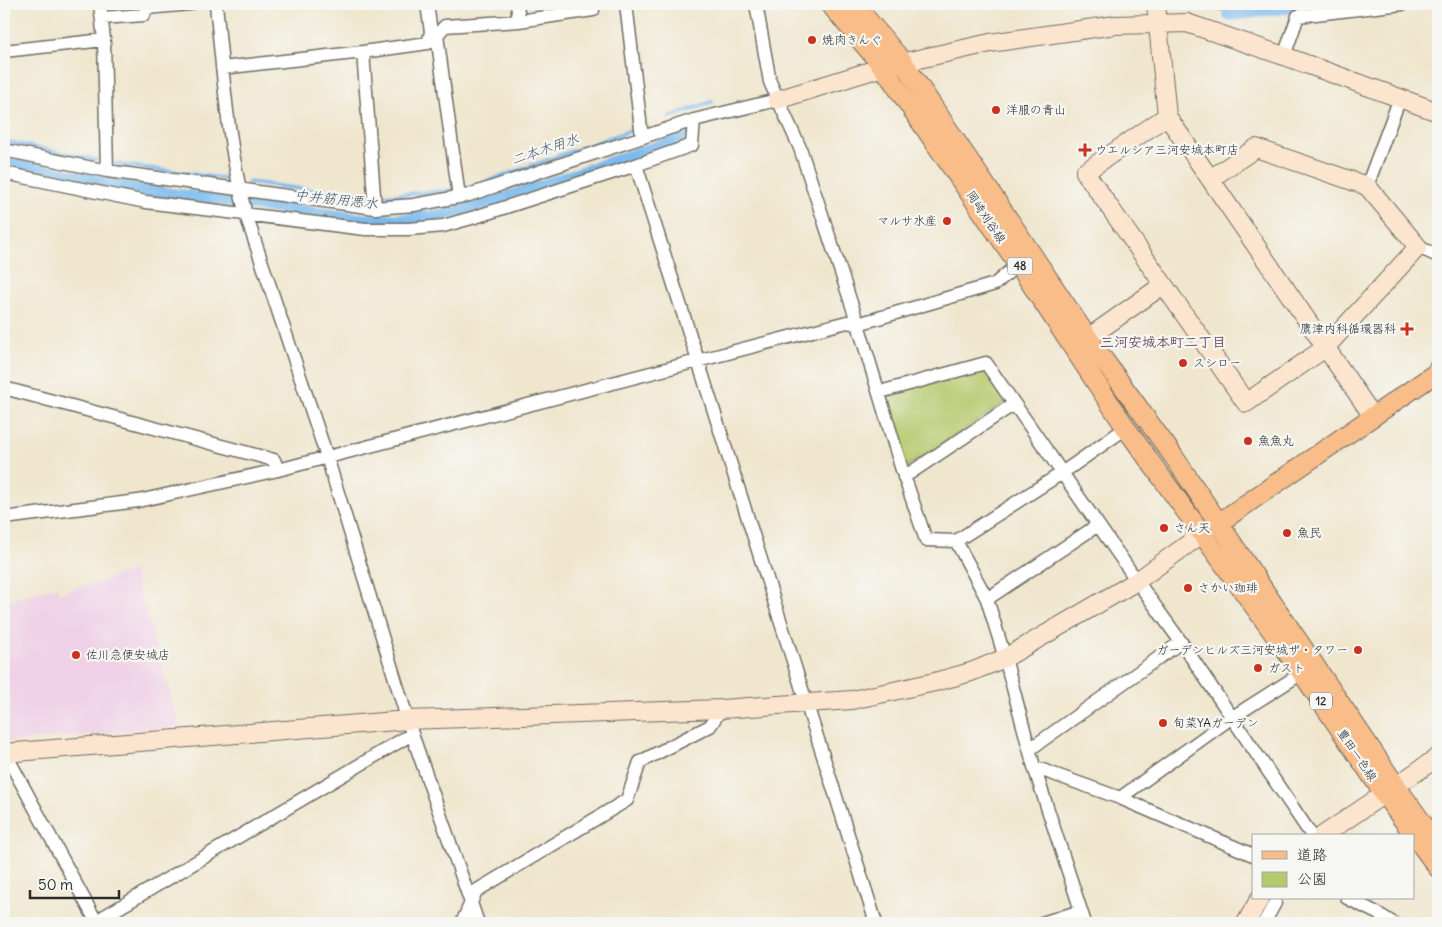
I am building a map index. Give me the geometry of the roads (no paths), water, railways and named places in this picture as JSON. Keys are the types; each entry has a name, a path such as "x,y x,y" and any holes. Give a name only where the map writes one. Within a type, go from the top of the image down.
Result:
{"main road":[{"name":"岡崎刈谷線","path":"830,4 883,67 1018,264 1126,428 1202,534"},
{"name":"岡崎刈谷線","path":"854,4 903,62 1088,338 1219,524"},
{"path":"1202,534 1437,372"},
{"name":"豊田一色線","path":"1219,524 1438,868"},
{"name":"豊田一色線","path":"1202,534 1302,674 1390,790 1438,845"}],"street":[{"path":"100,4 104,40 107,171"},
{"path":"102,18 144,15 146,8 190,4"},
{"path":"216,4 222,68 239,190 246,215 327,457 410,727 478,923"},
{"path":"427,4 464,196 475,217"},
{"path":"517,4 520,21"},
{"path":"222,68 428,43 434,34 445,26 520,21 593,10 593,4"},
{"path":"626,4 642,138"},
{"path":"756,4 770,82 800,148 926,540 956,541 1062,473 1126,428"},
{"path":"1156,4 1167,116 1372,415"},
{"path":"1284,56 1298,16 1402,4"},
{"path":"4,150 107,171 239,190 375,208 414,205 464,196 694,120 777,100 903,62 990,43 1114,25 1157,23 1186,23 1284,56 1438,112"},
{"path":"4,51 104,40"},
{"path":"363,52 375,208"},
{"path":"1367,186 1400,98"},
{"path":"1167,116 1085,172 1246,403 1325,348 1418,247"},
{"path":"4,172 146,202 364,229 409,229 442,226 475,217 692,145 694,120"},
{"path":"1210,179 1256,148 1367,186 1418,247 1438,256"},
{"path":"636,165 876,923"},
{"path":"4,518 138,501 278,470 847,322 858,324 995,284 1018,264"},
{"path":"1088,338 1164,285"},
{"path":"880,392 986,362 1181,642 1311,834"},
{"path":"4,388 274,460 278,470"},
{"path":"904,476 1014,404"},
{"path":"987,599 1098,525"},
{"path":"410,727 95,923 4,752 410,727 806,704 852,700 935,682 971,672 1005,658 1137,581 1202,534"},
{"path":"956,541 987,599 1034,767 1083,917 1042,923"},
{"path":"1030,749 1181,642"},
{"path":"1120,798 1231,718 1302,674"},
{"path":"462,923 476,891 627,800 640,762 710,726 721,709"},
{"path":"1325,834 1438,757"},
{"path":"1034,767 1120,798 1252,855"},
{"path":"1350,900 1393,923"},
{"path":"1246,923 1267,901"},
{"path":"1264,923 1267,901"}],"waterway":[{"name":"中井筋用悪水","path":"1229,15 1317,4"},
{"name":"二本木用水","path":"669,117 712,102"},
{"name":"二本木用水","path":"466,189 632,130"},
{"name":"中井筋用悪水","path":"4,162 142,190 368,220 408,219 441,215 487,204 686,137"},
{"name":"二本木用水","path":"4,141 95,160"},
{"name":"二本木用水","path":"116,164 227,179"},
{"name":"二本木用水","path":"248,182 370,198"},
{"name":"二本木用水","path":"384,196 455,190"}],"place":[{"name":"焼肉きんぐ","path":"812,40"},
{"name":"洋服の青山","path":"996,110"},
{"name":"ウエルシア三河安城本町店","path":"1085,150"},
{"name":"マルサ水産","path":"947,221"},
{"name":"鷹津内科循環器科","path":"1407,329"},
{"name":"スシロー","path":"1183,363"},
{"name":"魚魚丸","path":"1248,441"},
{"name":"さん天","path":"1164,528"},
{"name":"魚民","path":"1287,533"},
{"name":"さかい珈琲","path":"1188,588"},
{"name":"ガーデンヒルズ三河安城ザ・タワー","path":"1358,650"},
{"name":"佐川急便安城店","path":"76,655"},
{"name":"ガスト","path":"1258,668"},
{"name":"旬菜YAガーデン","path":"1163,723"}],"district":[{"name":"三河安城本町二丁目","path":"1163,342"}]}
